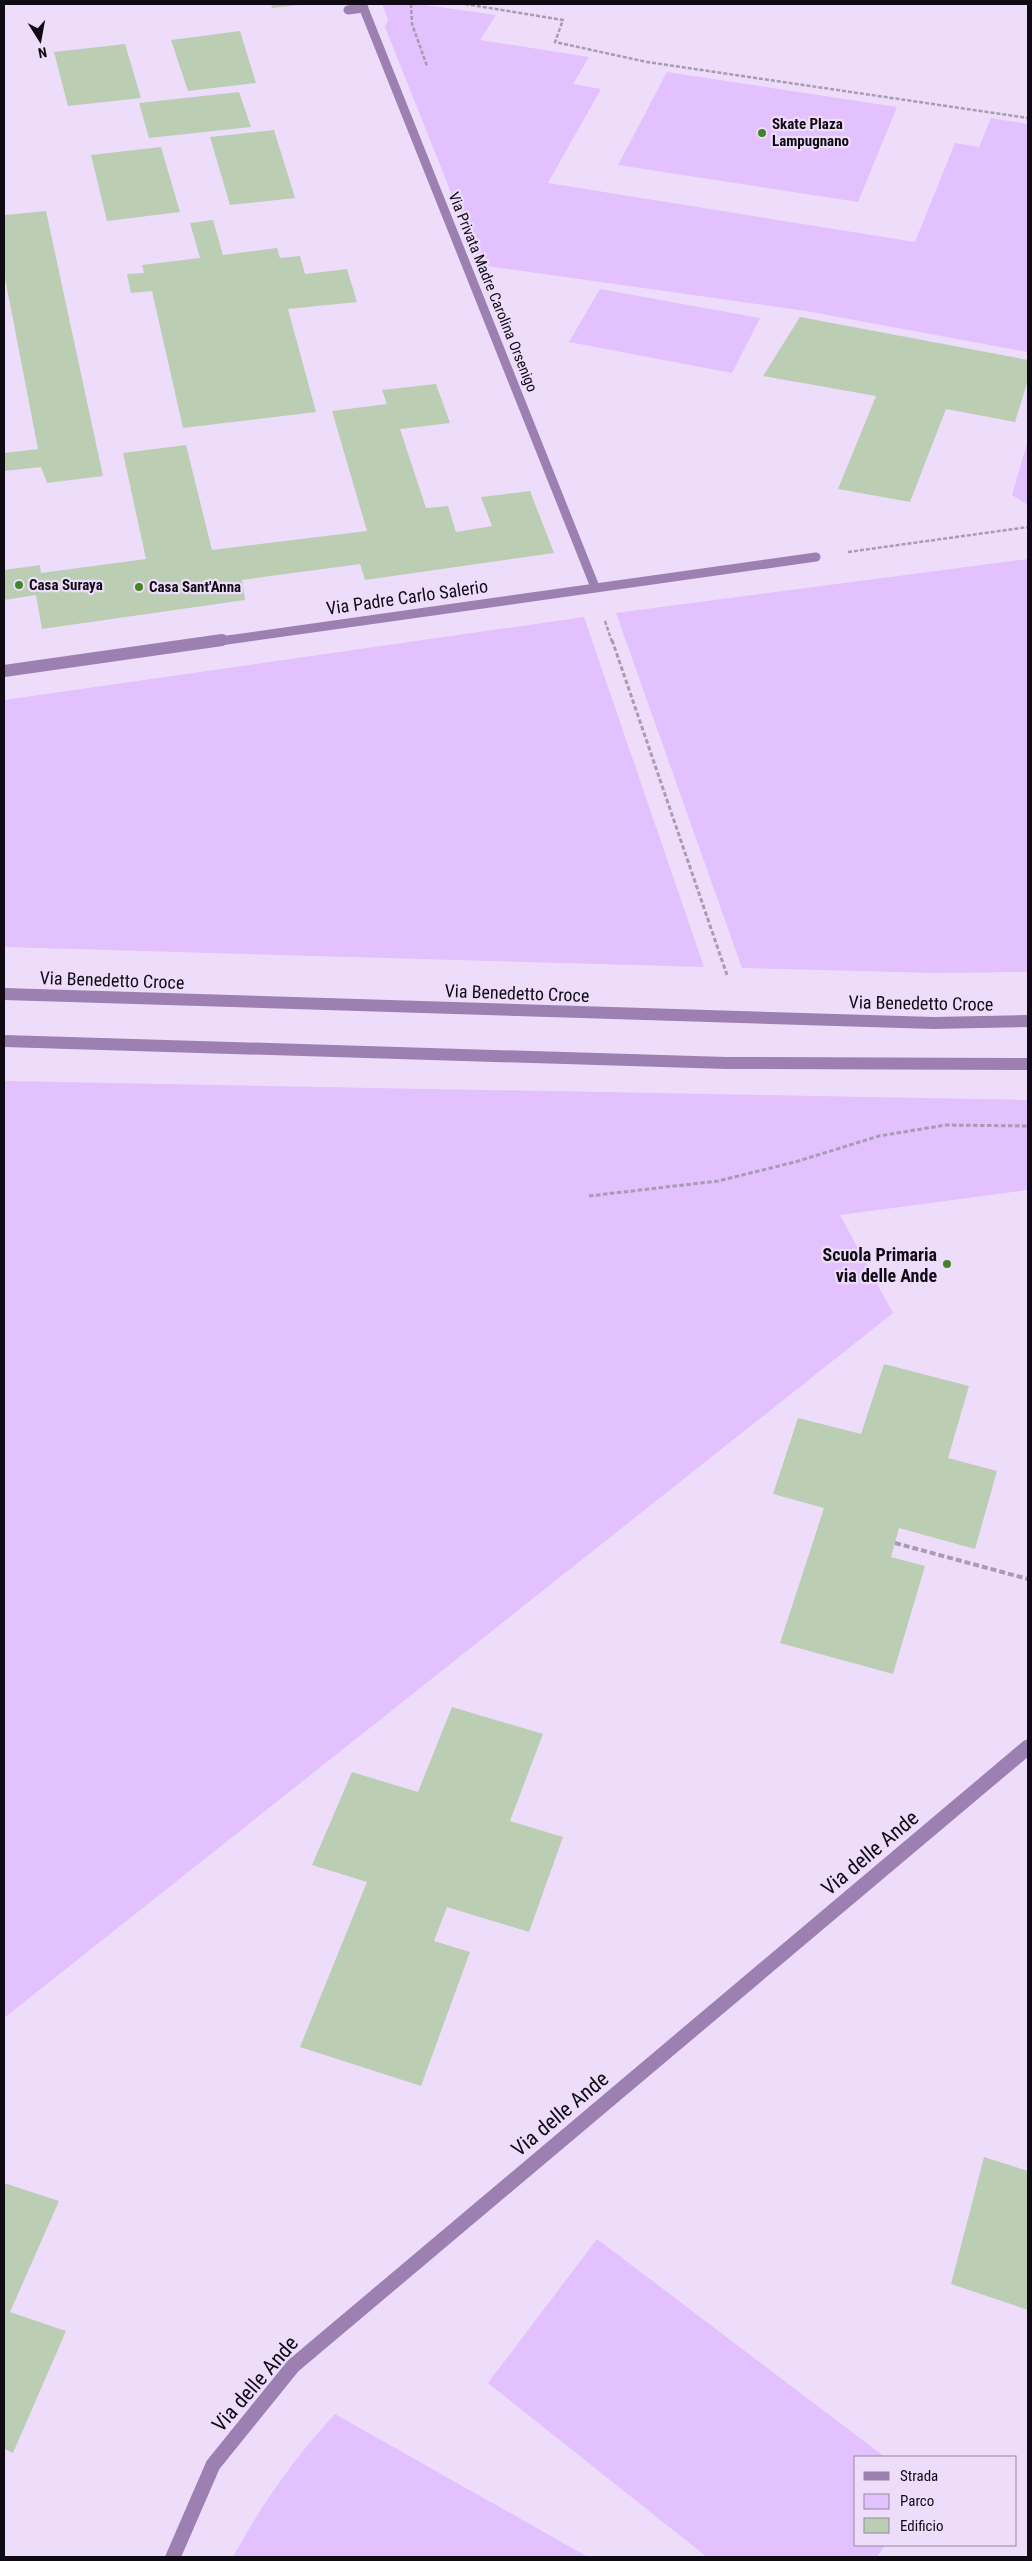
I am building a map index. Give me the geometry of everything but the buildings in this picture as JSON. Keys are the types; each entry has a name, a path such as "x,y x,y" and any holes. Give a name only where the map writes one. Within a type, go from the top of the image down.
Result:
{"street":[{"name":"Via Privata Madre Carolina Orsenigo","path":"348,10 363,6 596,587"},
{"name":"Via Padre Carlo Salerio","path":"4,671 816,557"},
{"name":"Via Benedetto Croce","path":"4,994 934,1023 1028,1021"},
{"path":"4,1041 727,1063 1028,1064"},
{"name":"Via delle Ande","path":"173,2557 213,2465 293,2366 1028,1747"}],"path":[{"path":"465,4 563,20 555,42 646,62 1028,118"},
{"path":"816,557 1028,527"},
{"path":"602,613 727,975"},
{"path":"589,1196 718,1181 795,1162 879,1136 946,1124 1028,1126"},
{"path":"895,1542 1028,1579"}],"green space":[{"path":"382,4 418,4 496,15 480,40 589,57 573,84 601,89 548,183 915,242 955,143 979,147 991,118 1028,124 1028,352 806,311 480,265 385,27 388,19"},
{"name":"Skate Plaza Lampugnano","path":"667,72 897,107 858,202 618,165"},
{"path":"600,289 760,318 732,373 569,342"},
{"path":"1028,440 1028,505 1012,495"},
{"path":"1028,559 1028,972 935,973 742,968 616,613"},
{"path":"584,617 704,967 4,947 4,700"},
{"path":"4,1081 1028,1100 1028,1190 840,1215 893,1313 4,2018"},
{"path":"597,2239 884,2456 854,2456 854,2546 884,2546 877,2557 707,2557 488,2383"},
{"path":"335,2414 588,2557 233,2557 255,2518 279,2482"}],"place":[{"name":"Skate Plaza Lampugnano","path":"762,133"},
{"name":"Casa Suraya","path":"19,585"},
{"name":"Casa Sant'Anna","path":"139,587"},
{"name":"Scuola Primaria via delle Ande","path":"947,1264"}]}
